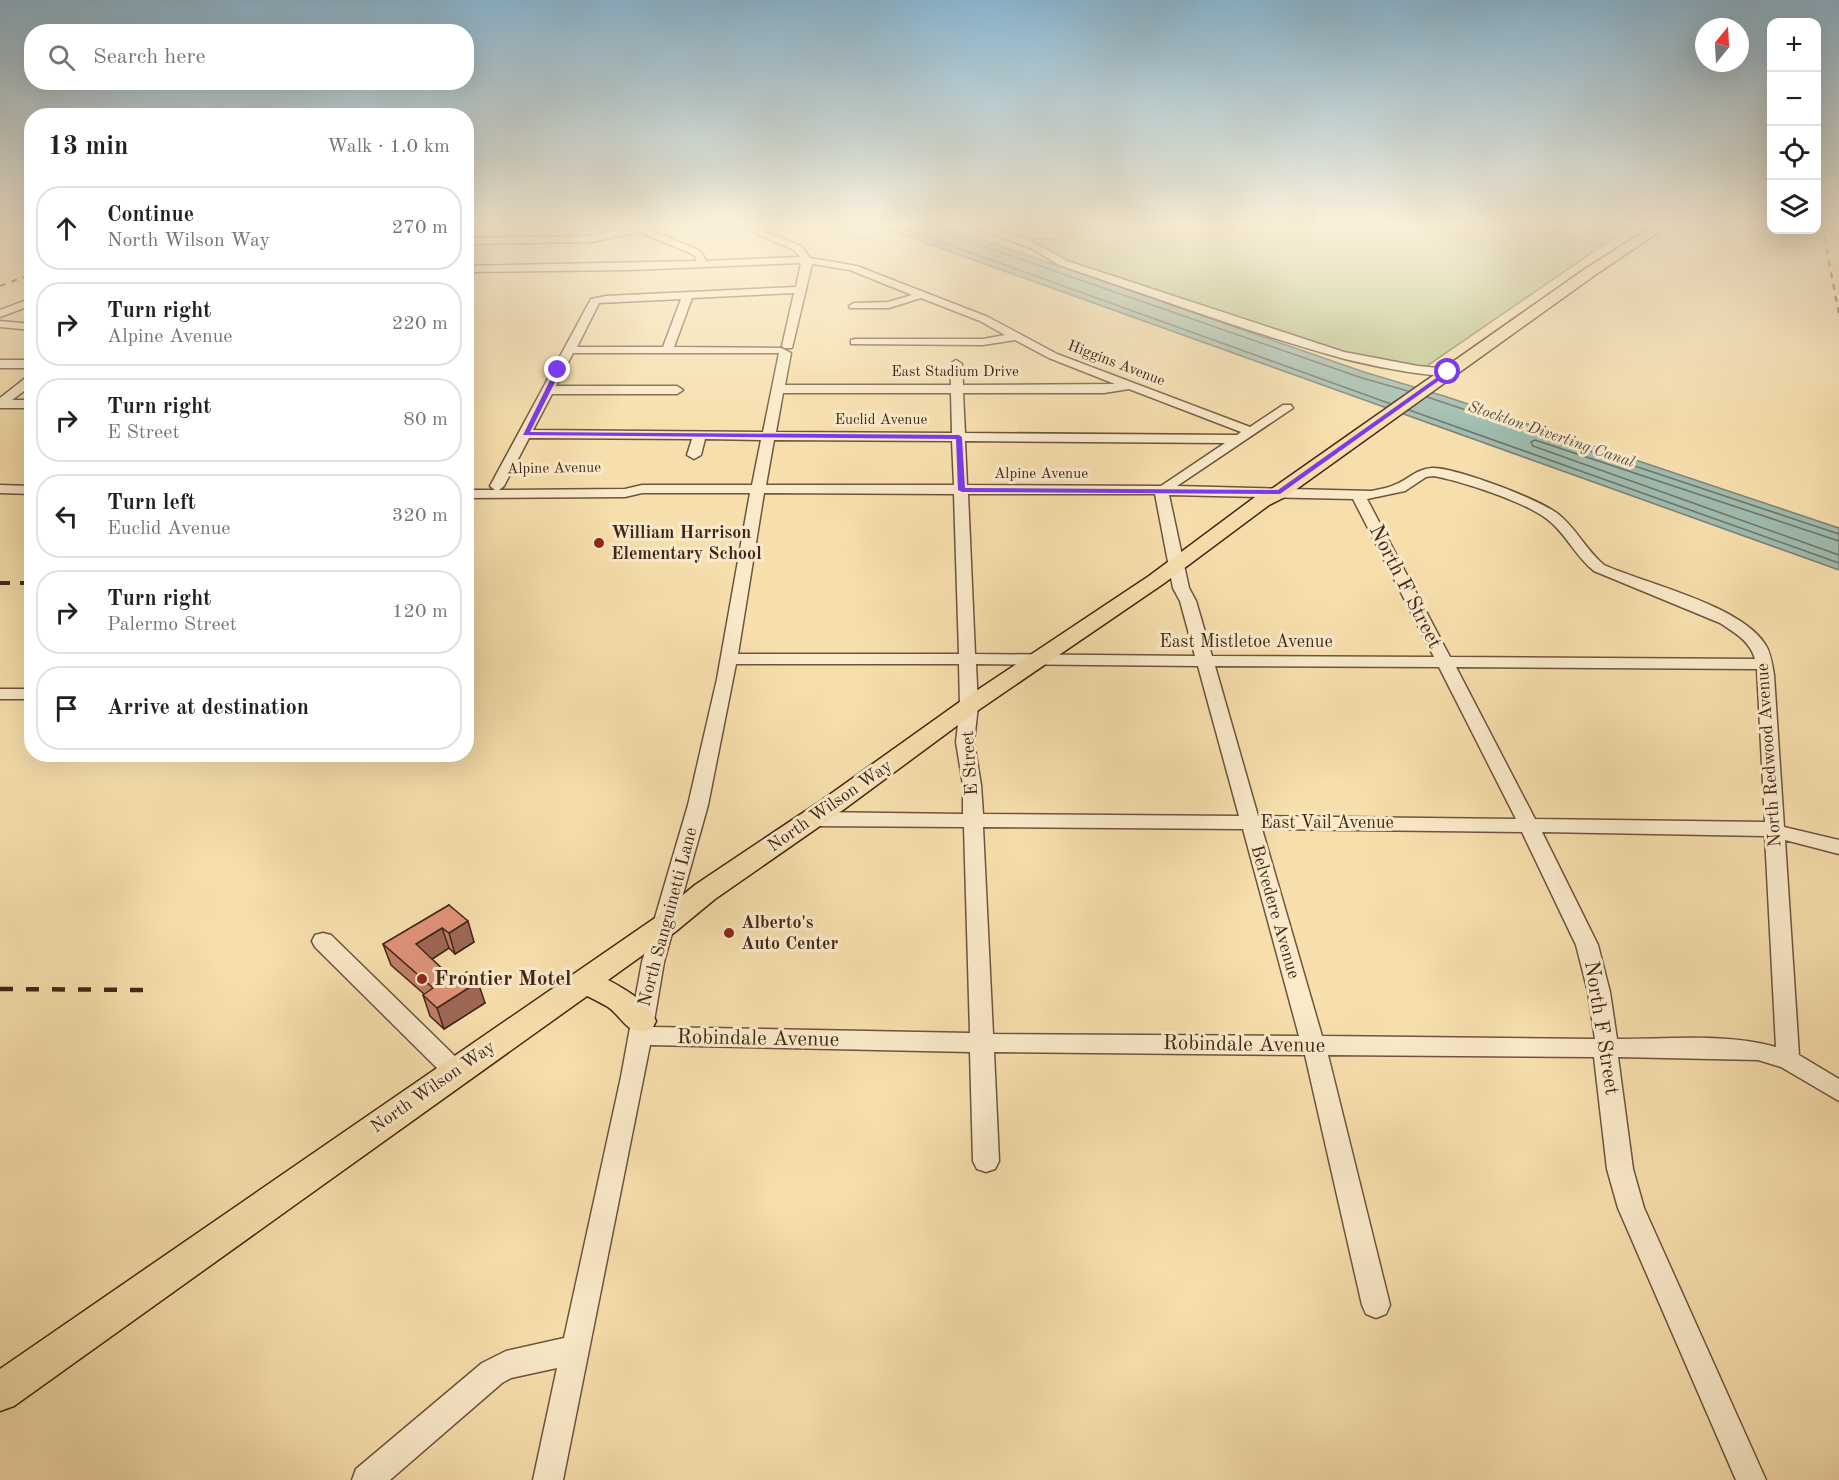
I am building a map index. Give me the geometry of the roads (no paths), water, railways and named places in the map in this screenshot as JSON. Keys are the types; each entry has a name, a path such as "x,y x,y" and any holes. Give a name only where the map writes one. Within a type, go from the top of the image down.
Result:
{"main road":[{"name":"North Wilson Way","path":"0,1392 665,925 705,892 812,819 969,706 1176,565 1262,501 1280,492 1559,294"},
{"path":"585,981 620,1000 640,1029"}],"street":[{"path":"497,486 593,303 598,300 709,294"},
{"name":"North Sanguinetti Lane","path":"548,1480 633,1077 653,962 698,805 729,659 758,490 779,389 783,350 800,294"},
{"path":"1157,294 1342,355 1443,376"},
{"path":"667,350 688,295"},
{"path":"854,306 889,305 921,295"},
{"name":"Higgins Avenue","path":"921,295 984,319 1053,356 1130,386 1243,435"},
{"path":"0,314 24,304"},
{"path":"0,324 24,326"},
{"path":"855,342 983,342 1018,336"},
{"name":"E Street","path":"954,342 962,490 969,706 965,742 972,785 974,820 986,1161"},
{"path":"569,350 783,350"},
{"path":"0,364 24,364"},
{"path":"0,404 24,385"},
{"name":"East Stadium Drive","path":"779,389 1104,389 1130,386"},
{"path":"548,390 677,390"},
{"path":"0,404 24,404"},
{"path":"1163,491 1243,435 1287,408"},
{"name":"Euclid Avenue","path":"525,434 959,437 1243,435"},
{"path":"694,455 699,436"},
{"name":"Alpine Avenue","path":"474,494 625,493 642,489 1163,491 1358,495 1386,493 1400,488 1422,474 1434,472"},
{"name":"North Redwood Avenue","path":"1434,472 1447,474 1544,511 1562,526 1592,563 1611,574 1709,612 1733,625 1757,645 1764,664 1776,831 1788,1060"},
{"name":"Alpine Avenue","path":"474,487 624,484 642,489"},
{"path":"0,489 24,490"},
{"name":"Belvedere Avenue","path":"1163,491 1161,496 1180,588 1188,601 1313,1046 1341,1152 1376,1305"},
{"name":"North F Street","path":"1358,495 1528,824 1587,945 1599,992 1620,1169 1631,1208 1751,1480"},
{"name":"East Mistletoe Avenue","path":"729,659 1764,664"},
{"path":"0,693 24,694"},
{"name":"East Vail Avenue","path":"812,819 1731,827 1776,831 1839,846"},
{"path":"323,941 455,1071"},
{"name":"Robindale Avenue","path":"640,1029 982,1043 1728,1049 1758,1051 1788,1060 1839,1091"},
{"path":"367,1480 492,1374 506,1365 575,1350"}],"water":[{"name":"Stockton Diverting Canal","path":"1069,294 1140,294 1364,372 1444,396 1839,528 1839,570"}],"railway":[{"path":"1835,294 1839,314"},
{"path":"0,583 24,583"},
{"path":"0,989 147,990"}],"place":[{"name":"William Harrison Elementary School","path":"599,543"},
{"name":"Alberto's Auto Center","path":"729,933"},
{"name":"Frontier Motel","path":"422,979"}]}
